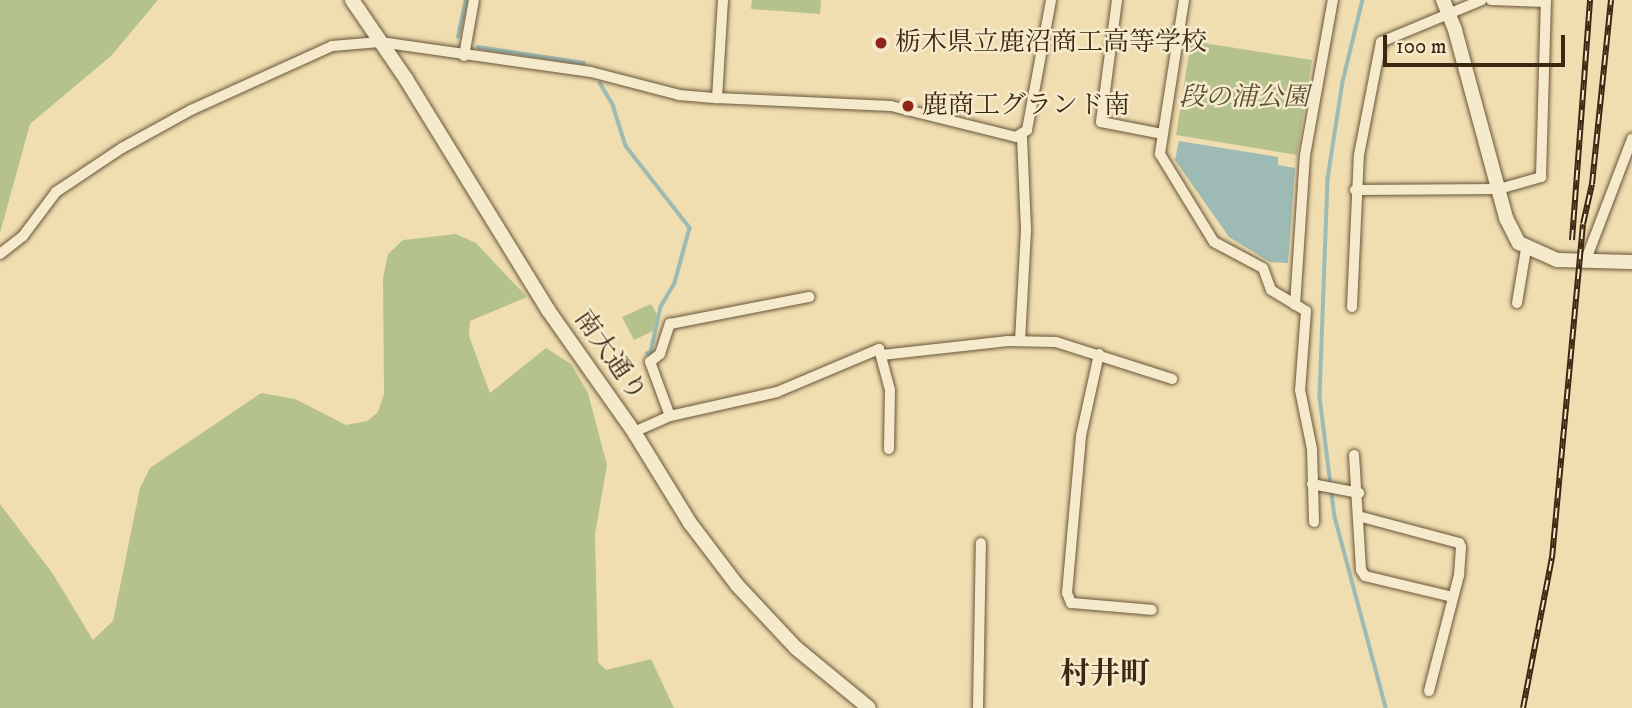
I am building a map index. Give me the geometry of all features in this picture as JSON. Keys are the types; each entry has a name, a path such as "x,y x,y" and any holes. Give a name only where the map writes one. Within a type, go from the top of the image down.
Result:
{"street":[{"name":"南大通り","path":"352,0 548,310 634,432 690,523 737,585 796,648 869,708"},
{"path":"464,56 474,0"},
{"path":"716,98 723,0"},
{"path":"1020,341 1026,229 1022,136 1027,130 1051,0"},
{"path":"1116,0 1101,122 1162,134"},
{"path":"1184,0 1160,154 1207,234 1222,247 1263,268 1271,290 1306,311 1300,390 1316,485 1314,523"},
{"path":"1295,305 1305,155 1334,0"},
{"path":"1352,307 1355,190 1366,105 1381,42 1446,7 1482,0"},
{"path":"1355,190 1499,188 1541,177 1546,1 1491,0"},
{"path":"1446,7 1512,232 1526,249 1548,258 1585,262 1632,262"},
{"path":"0,254 23,236 56,192 122,148 191,110 332,46 380,43 591,72 679,95 891,106 1022,136"},
{"path":"1585,262 1632,139"},
{"path":"1517,303 1526,249"},
{"path":"670,416 650,362 660,354 670,324 810,297"},
{"path":"881,355 1020,341 1056,342 1172,379"},
{"path":"634,432 670,416 777,391 879,349 890,390 889,449"},
{"path":"1099,354 1081,436 1067,593 1071,603 1152,610"},
{"path":"1354,455 1355,492 1365,576 1453,597"},
{"path":"1316,485 1355,492"},
{"path":"1358,516 1459,543 1459,575 1429,691"},
{"path":"978,708 981,543"}],"green space":[{"path":"0,0 158,0 111,56 30,124 0,233"},
{"path":"752,0 821,0 820,14 751,9"},
{"name":"段の浦公園","path":"1191,41 1312,60 1297,155 1176,135"},
{"path":"456,234 476,243 527,297 470,321 469,336 490,393 546,348 571,364 588,393 607,465 595,534 598,662 606,670 651,659 674,708 0,708 0,504 53,574 93,640 113,621 140,488 150,468 261,393 295,399 346,425 367,421 378,412 384,394 383,278 388,254 403,240"},
{"path":"651,304 657,314 653,331 634,340 622,317"}],"water":[{"path":"1179,141 1278,157 1278,165 1295,168 1288,263 1270,262 1229,237 1175,160"}],"waterway":[{"path":"458,37 466,0"},
{"path":"1363,0 1343,82 1328,179 1320,397 1335,517 1386,708"},
{"path":"478,47 584,63"},
{"path":"600,83 613,105 626,146 690,228 675,283 661,307 651,352 647,354"}],"railway":[{"path":"1572,240 1590,0"},
{"path":"1523,708 1552,558 1583,224 1592,184 1611,0"}],"place":[{"name":"栃木県立鹿沼商工高等学校","path":"881,43"},
{"name":"鹿商工グランド南","path":"908,106"}],"district":[{"name":"村井町","path":"1105,675"}]}
